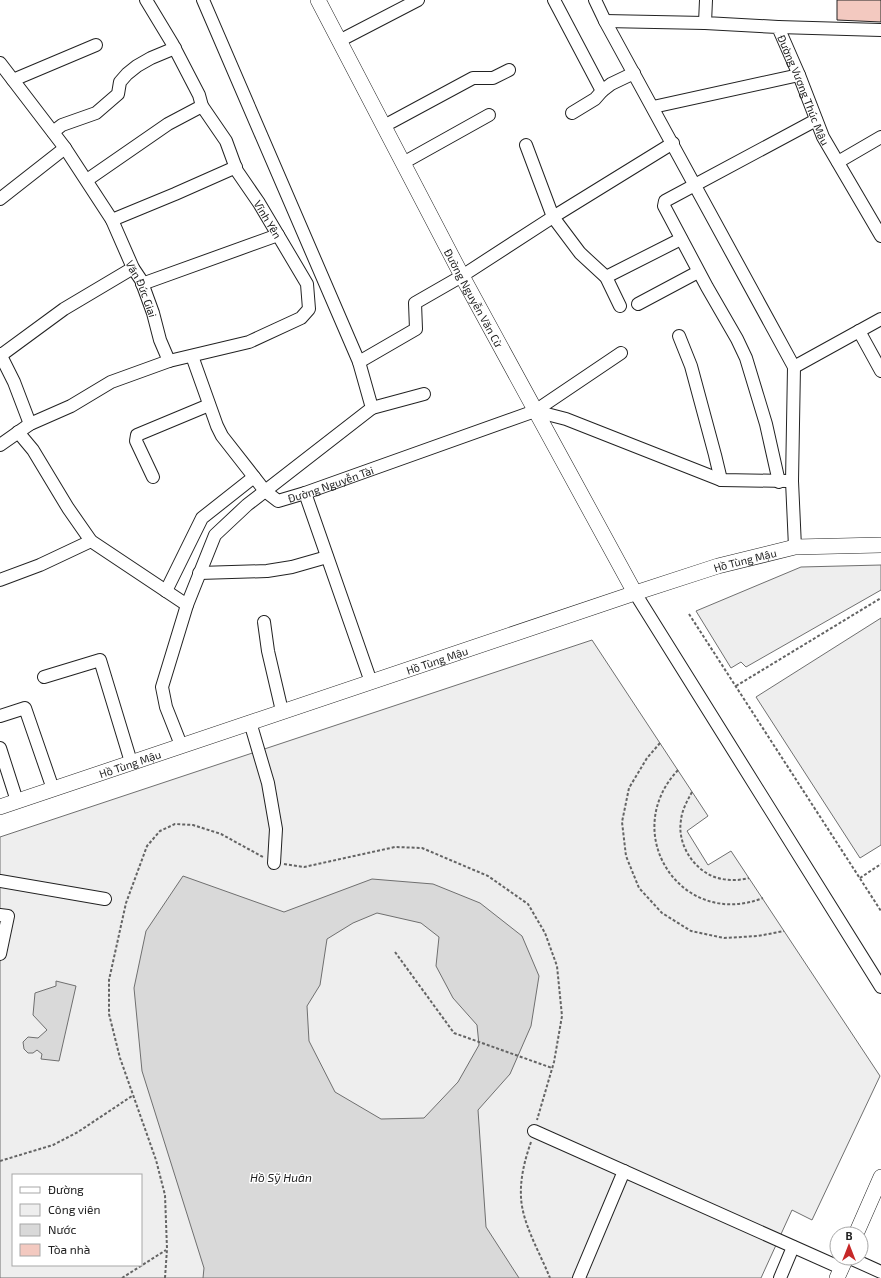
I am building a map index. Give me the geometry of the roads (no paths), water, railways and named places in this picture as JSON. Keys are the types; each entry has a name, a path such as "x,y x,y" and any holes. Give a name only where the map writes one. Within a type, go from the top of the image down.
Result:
{"main road":[{"name":"Đường Nguyễn Văn Cừ","path":"318,0 462,276 635,592"},
{"name":"Hồ Tùng Mậu","path":"0,807 635,592 718,566 795,547 881,545"},
{"path":"860,1226 881,1177"}],"street":[{"name":"Vĩnh Yên","path":"146,0 175,48 199,95 202,106 226,141 236,167 259,203 306,284 308,309 301,318 249,342 169,361"},
{"path":"203,0 360,362 372,408"},
{"path":"339,41 418,0"},
{"path":"554,0 602,91"},
{"path":"595,0 605,21 794,367 792,481 795,547"},
{"path":"704,23 706,0"},
{"name":"Đường Vương Thúc Mậu","path":"605,21 704,23 778,27 799,75 823,137 881,236"},
{"path":"778,27 880,33"},
{"path":"13,80 96,45"},
{"path":"53,132 62,125 96,113 118,94 120,82 126,74 151,58 175,48"},
{"name":"Văn Đức Giai","path":"0,63 65,148 112,220 133,268 142,284 153,313 160,340 169,361"},
{"path":"384,126 473,78 493,78 509,70"},
{"path":"572,113 595,99 602,91 612,84 634,73"},
{"path":"653,107 799,75"},
{"path":"87,180 168,124 202,106"},
{"path":"403,163 489,116"},
{"path":"779,482 766,424 746,358 698,272 664,206 664,203 695,184 816,120"},
{"path":"838,162 881,137"},
{"path":"360,362 416,329 416,302 462,276 553,217 673,143"},
{"path":"526,145 553,217 580,253 606,277 620,306"},
{"path":"0,199 65,148"},
{"path":"112,220 236,167"},
{"path":"142,284 278,235"},
{"path":"606,277 681,239"},
{"path":"30,424 14,382 0,355 64,309 133,268"},
{"path":"638,304 698,272"},
{"path":"794,367 881,319"},
{"path":"859,331 881,371"},
{"path":"679,336 691,366 721,480"},
{"name":"Đường Nguyễn Tài","path":"265,491 278,501 305,493 535,411 621,353"},
{"path":"192,356 209,405 222,436 265,491"},
{"path":"0,445 30,424 71,406 110,382 169,361"},
{"path":"181,745 166,707 162,687 186,605 215,535 247,505 372,408 424,394"},
{"path":"153,478 136,441 137,435 209,405"},
{"path":"535,411 566,419 721,480 792,481"},
{"path":"18,432 33,450 68,508 91,541 186,605"},
{"path":"166,591 202,518 254,477"},
{"path":"305,493 370,682"},
{"path":"0,580 40,565 91,541"},
{"path":"199,573 267,572 292,567 327,557"},
{"path":"635,592 881,987"},
{"path":"264,622 268,651 282,711"},
{"path":"44,677 100,660 131,762"},
{"path":"0,716 25,708 53,789"},
{"path":"250,722 268,783 276,829 274,863"},
{"path":"0,748 17,801"},
{"path":"0,881 105,899"},
{"path":"0,915 8,916 0,954"},
{"path":"534,1131 793,1247 829,1261"},
{"path":"579,1278 624,1171"},
{"path":"780,1278 793,1247"},
{"path":"843,1266 881,1272"}],"water":[{"name":"Hồ Sỹ Huân","path":"183,876 284,912 372,879 433,884 480,903 522,936 539,976 531,1026 510,1074 478,1110 486,1227 519,1278 203,1278 204,1268 142,1071 134,988 146,931","holes":["377,913 421,923 439,937 436,966 453,998 477,1025 479,1045 458,1082 424,1118 381,1119 335,1092 309,1041 307,1006 320,985 327,939 353,923"]},
{"path":"56,981 76,986 59,1061 41,1059 42,1054 37,1050 33,1053 28,1053 24,1049 23,1042 28,1037 38,1038 47,1030 33,1015 35,993 56,986"}]}
